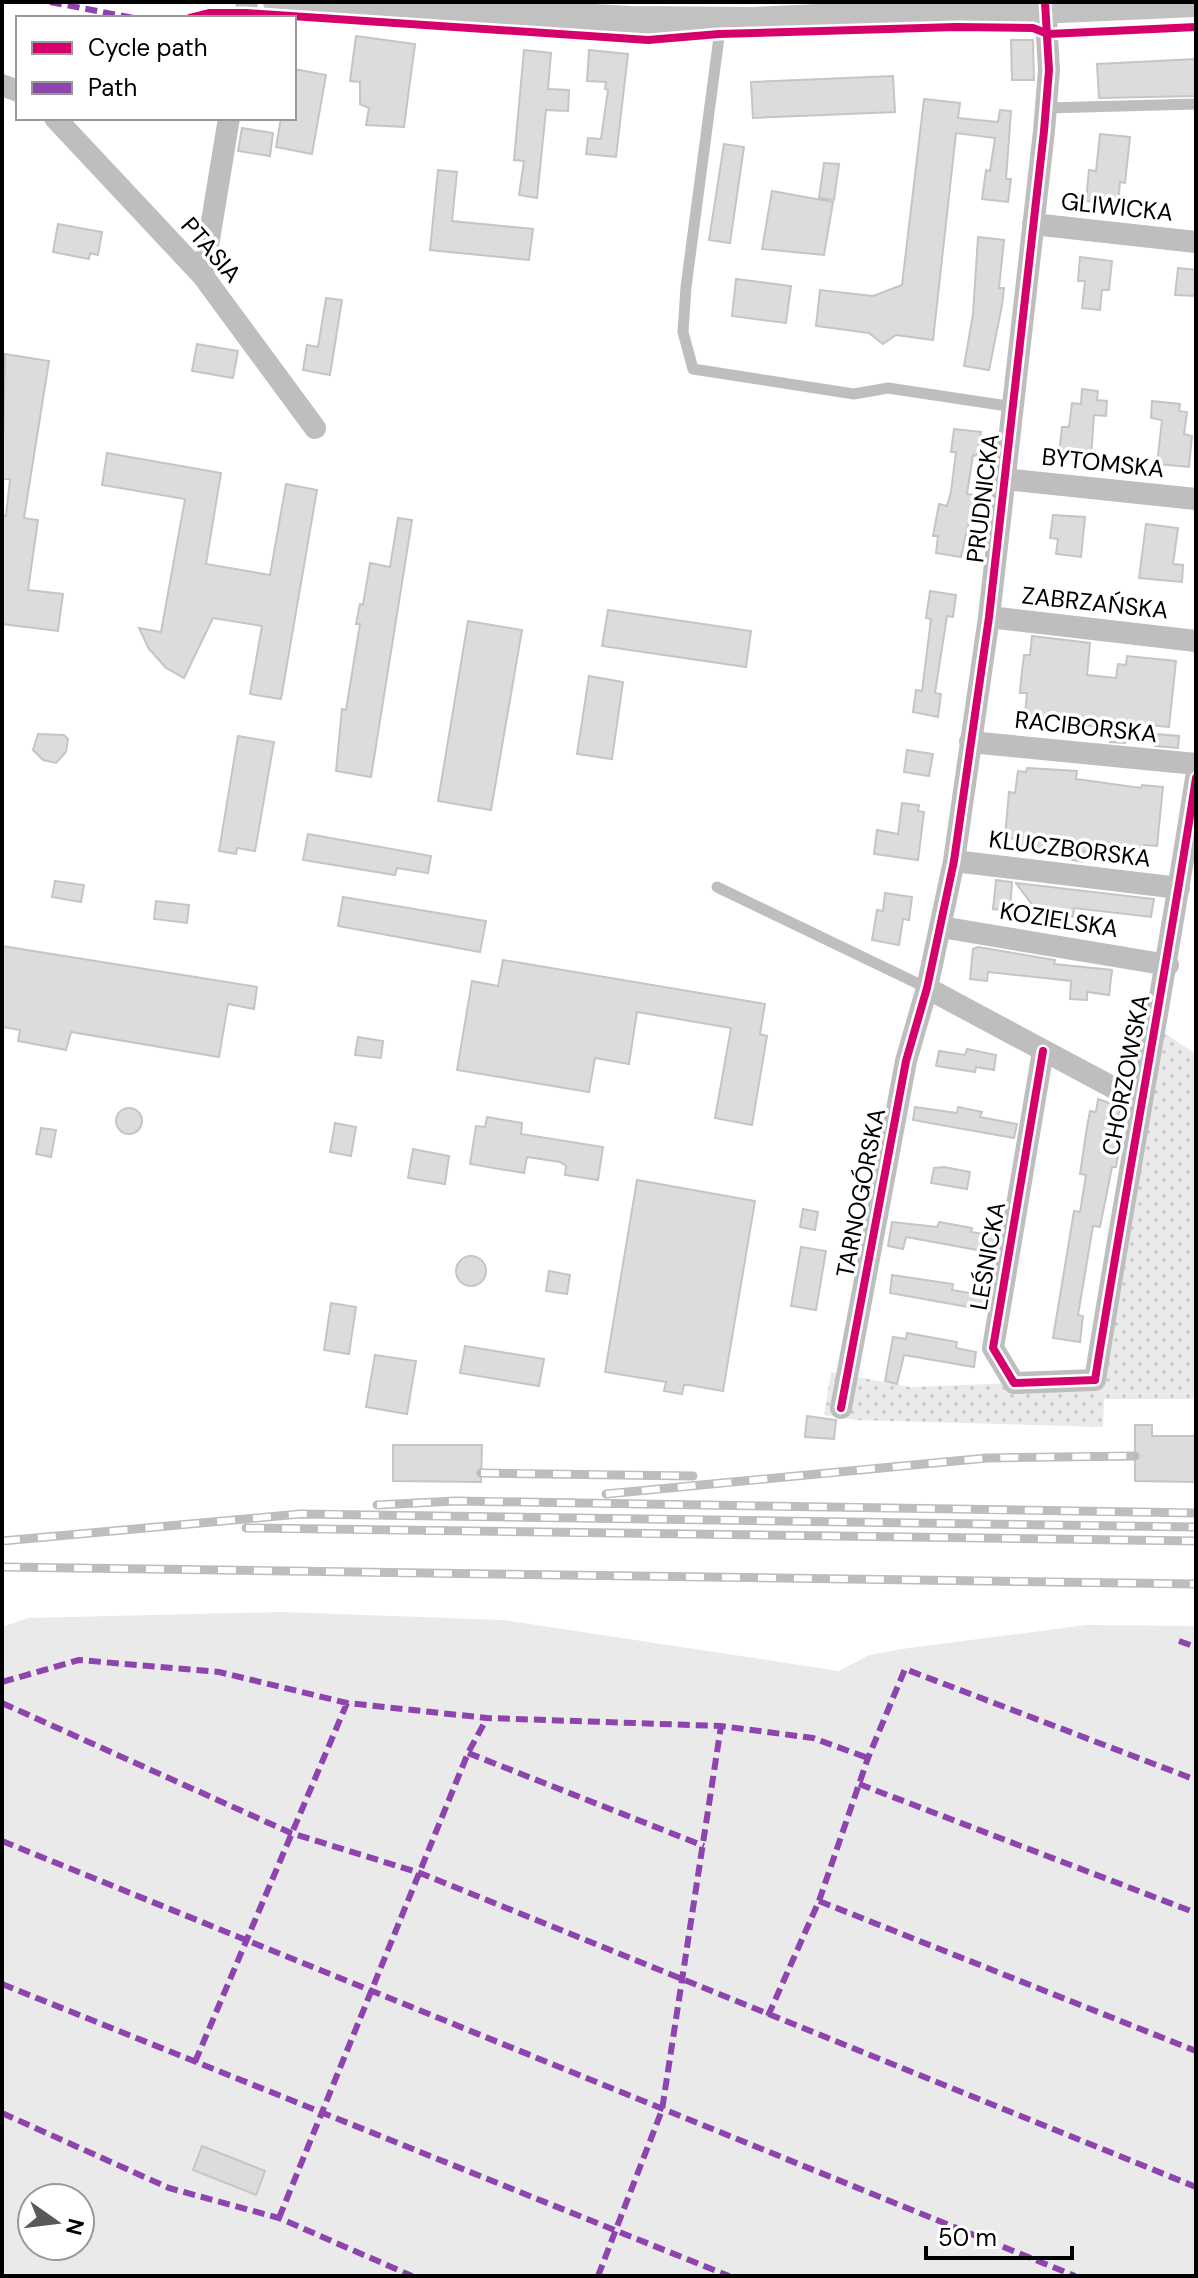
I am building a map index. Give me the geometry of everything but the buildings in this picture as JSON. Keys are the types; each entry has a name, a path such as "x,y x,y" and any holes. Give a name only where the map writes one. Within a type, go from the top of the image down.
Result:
{"main road":[{"path":"278,2 631,21 721,22 1195,2"}],"street":[{"name":"PRUDNICKA","path":"927,988 954,861 989,617 1046,108 1049,70 1045,6"},
{"name":"PTASIA","path":"57,120 203,276 315,428"},
{"path":"203,276 229,120"},
{"name":"GLIWICKA","path":"1033,224 1196,242"},
{"name":"BYTOMSKA","path":"1004,479 1196,499"},
{"name":"ZABRZAŃSKA","path":"989,617 1196,641"},
{"name":"RACIBORSKA","path":"970,742 1196,764"},
{"name":"CHORZOWSKA","path":"1095,1380 1140,1102 1168,965 1196,778"},
{"name":"KLUCZBORSKA","path":"954,861 1179,888"},
{"name":"KOZIELSKA","path":"941,927 1168,965"},
{"path":"927,988 1140,1102"},
{"name":"TARNOGÓRSKA","path":"841,1408 906,1061 927,988"},
{"name":"LEŚNICKA","path":"1043,1051 993,1348 1014,1383 1095,1380"}],"lane":[{"path":"721,22 686,287 683,332 693,369 854,394 888,388 1014,407"},
{"path":"1046,108 1196,104"},
{"path":"717,887 927,988"}],"shaded area":[{"path":"1155,1027 1196,1054 1196,1399 1104,1399 1103,1427 855,1420 824,1415 831,1372 910,1387 1095,1380"},
{"path":"282,1612 503,1620 839,1671 869,1655 1086,1625 1196,1626 1196,2276 2,2276 2,1627 28,1618"}],"railway":[{"path":"606,1494 987,1458 1135,1456"},
{"path":"481,1473 693,1476"},
{"path":"377,1505 455,1501 1196,1513"},
{"path":"2,1541 300,1514 1196,1527"},
{"path":"246,1528 1196,1541"},
{"path":"2,1567 1196,1584"}],"marked path":[{"path":"50,2 124,16"},
{"path":"1179,1641 1196,1647"},
{"path":"2,1682 79,1660 219,1672 347,1703 487,1718 721,1726 813,1738 868,1758"},
{"path":"768,2016 819,1901 868,1758 905,1669 1196,1780"},
{"path":"2,1703 291,1833 420,1873 1196,2187"},
{"path":"195,2062 347,1703"},
{"path":"279,2218 468,1753 487,1718"},
{"path":"598,2276 662,2110 721,1726"},
{"path":"468,1753 704,1846"},
{"path":"859,1784 1196,1913"},
{"path":"2,1841 1075,2276"},
{"path":"819,1901 1196,2051"},
{"path":"2,1984 729,2276"},
{"path":"2,2113 169,2188 279,2218 412,2276"}],"cycle path":[{"path":"841,1408 906,1061 927,988 954,861 989,617 1044,131 1049,70 1045,2"},
{"path":"198,16 210,13 291,16"},
{"path":"296,16 648,40 719,34 956,27 1033,28 1048,34 1196,27"},
{"path":"1043,1051 993,1348 1014,1383 1095,1380 1196,778"}]}
